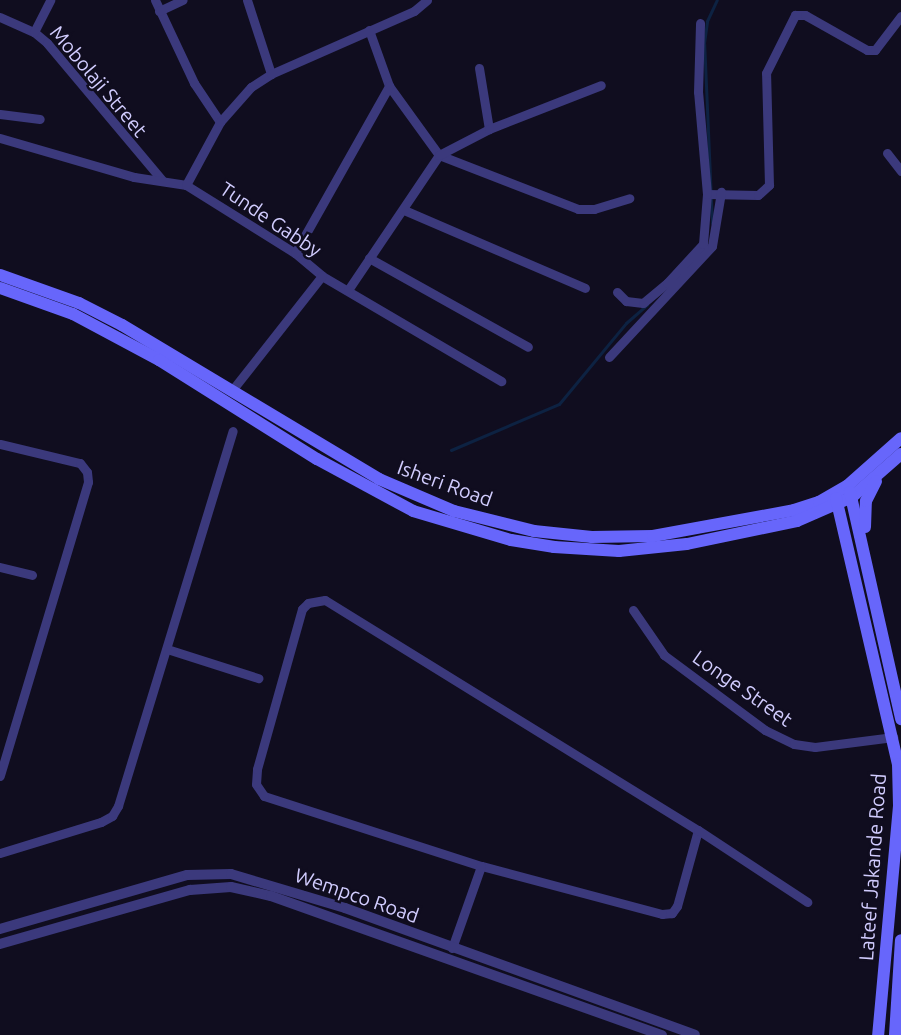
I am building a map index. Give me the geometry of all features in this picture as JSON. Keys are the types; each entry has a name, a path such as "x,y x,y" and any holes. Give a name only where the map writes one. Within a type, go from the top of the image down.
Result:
{"main road":[{"name":"Isheri Road","path":"0,275 76,309 232,389 323,447 409,494 454,511 534,531 619,538 685,533 837,500"},
{"name":"Isheri Road","path":"0,288 76,309 373,491 413,511 511,540 589,550 655,548 797,521 850,492 886,468 901,454"},
{"name":"Isheri Road","path":"850,492 901,438"},
{"path":"868,576 866,501 886,468"},
{"path":"850,492 901,719"},
{"name":"Lateef Jakande Road","path":"837,500 893,737 899,806 896,895 879,1035"},
{"name":"Lateef Jakande Road","path":"895,1035 901,940"}],"street":[{"path":"34,32 50,0"},
{"path":"155,0 194,83 220,122"},
{"path":"159,11 183,0"},
{"path":"247,0 271,74"},
{"path":"186,185 220,122 235,102 271,74 414,11 427,0"},
{"path":"714,193 758,195 769,185 766,73 795,15 805,15 867,50 876,50 901,16"},
{"name":"Mobolaji Street","path":"0,17 34,32 162,180"},
{"path":"609,357 712,246 714,193 699,92 700,22"},
{"path":"369,30 388,86 439,154 578,209 594,209 629,198"},
{"path":"479,68 489,129"},
{"path":"348,290 404,210 439,154 489,129 601,85"},
{"path":"295,253 388,86"},
{"path":"0,114 40,119"},
{"name":"Tunde Gabby","path":"0,138 134,177 186,185 295,253 322,276 501,381"},
{"path":"887,153 901,171"},
{"path":"617,292 626,301 643,303 667,283 703,244 714,193"},
{"path":"404,210 585,288"},
{"path":"369,258 528,347"},
{"path":"232,389 322,276"},
{"path":"0,853 112,816 126,783 233,431"},
{"path":"0,444 80,463 87,472 88,482 0,776"},
{"path":"0,567 32,575"},
{"path":"698,830 677,906 672,913 662,914 481,866 264,796 256,784 257,769 302,609 308,603 325,600 698,830 807,902"},
{"name":"Longe Street","path":"633,610 664,655 765,730 794,744 816,747 893,737"},
{"path":"167,649 258,678"},
{"path":"452,948 481,866"},
{"name":"Wempco Road","path":"0,929 187,875 207,872 265,882 345,908 695,1035"},
{"name":"Wempco Road","path":"0,945 212,886 271,896 662,1035"},
{"path":"341,921 345,908"}],"waterway":[{"path":"712,223 704,43 707,21 717,0"},
{"path":"451,450 559,404 626,323 647,305"}]}
